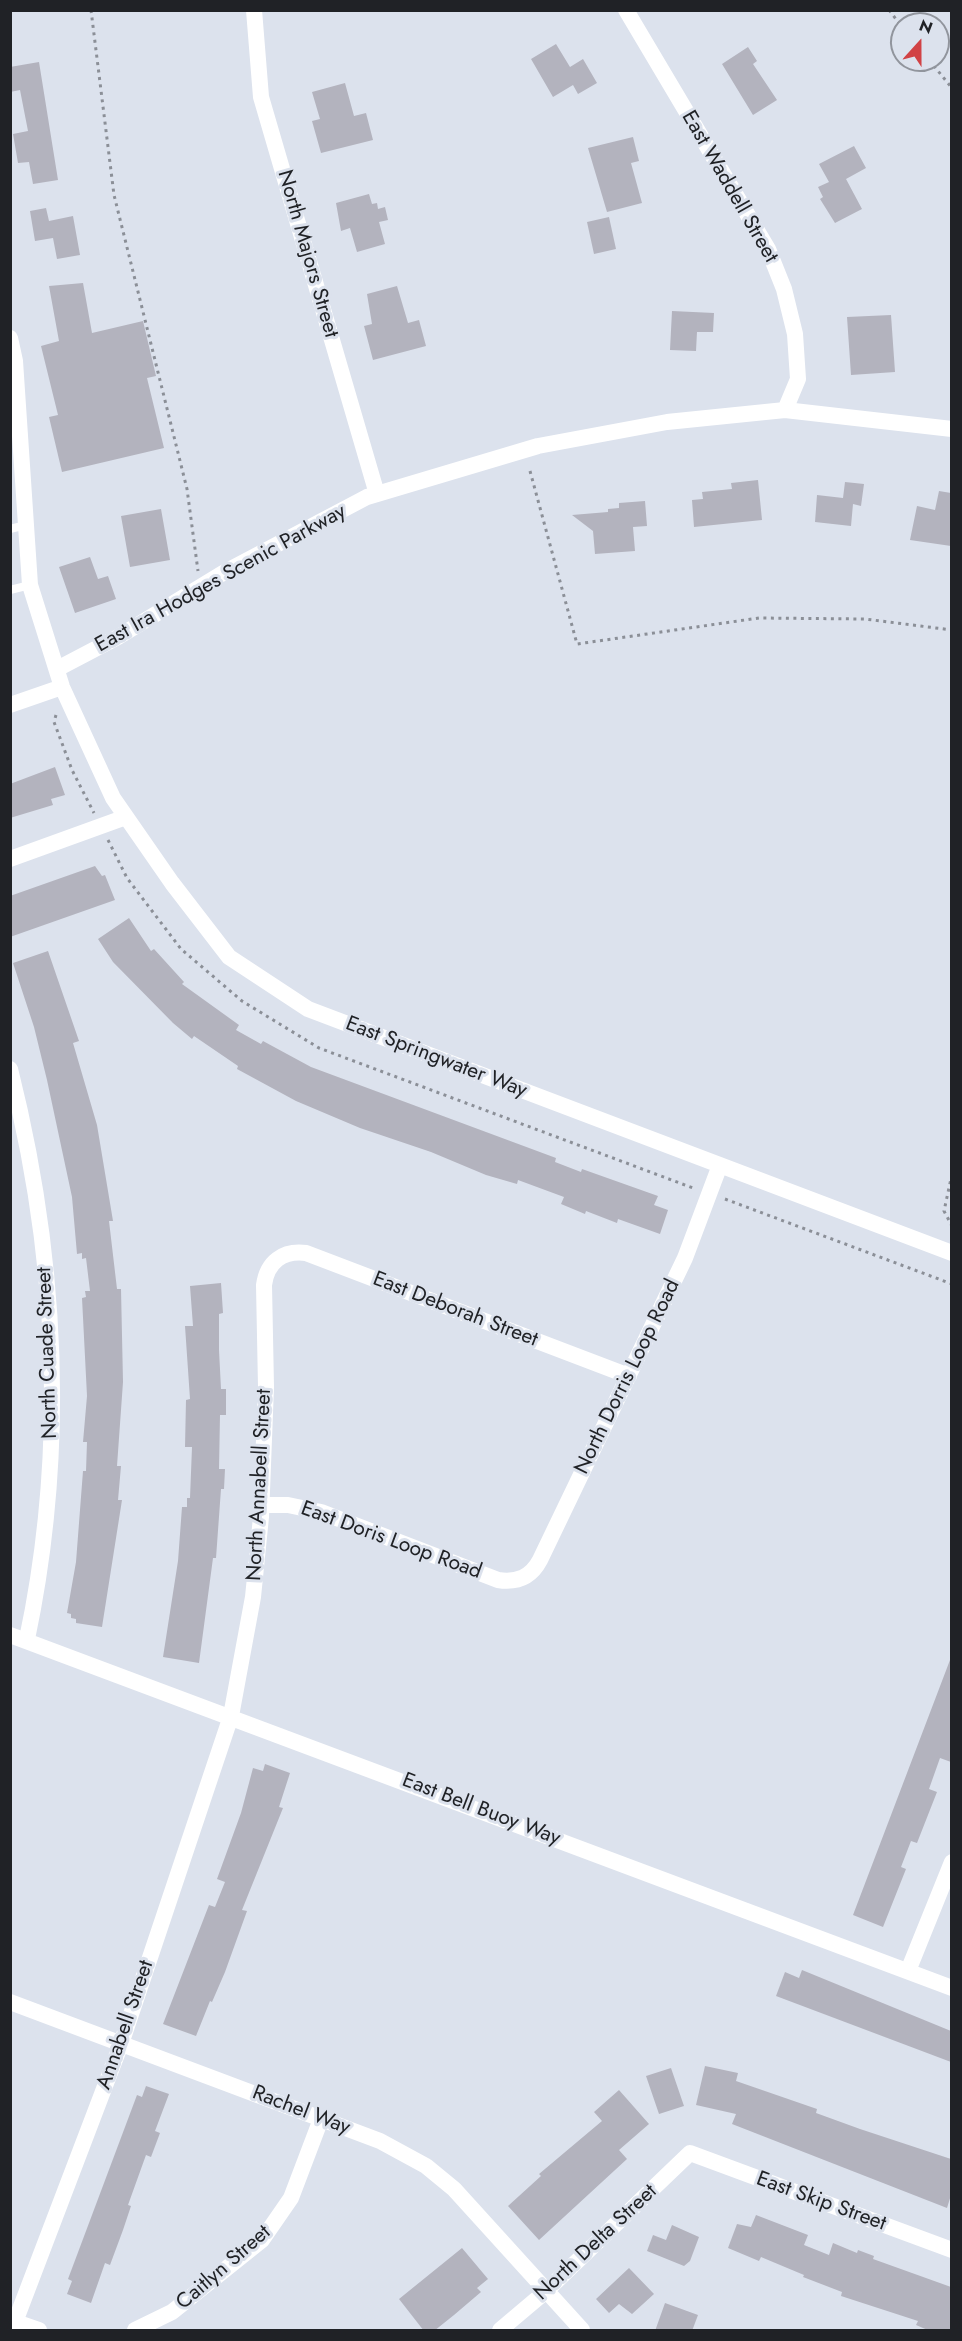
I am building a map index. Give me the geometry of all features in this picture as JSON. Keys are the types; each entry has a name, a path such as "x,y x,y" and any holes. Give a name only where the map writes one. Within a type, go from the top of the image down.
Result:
{"street":[{"name":"North Majors Street","path":"254,10 261,97 377,494"},
{"name":"East Waddell Street","path":"626,10 768,249 784,289 795,334 798,379 785,410"},
{"name":"East Springwater Way","path":"10,338 18,527 30,585 62,687 113,798 172,883 229,957 308,1009 951,1253"},
{"name":"East Ira Hodges Scenic Parkway","path":"57,669 118,638 223,573 377,494 538,446 667,422 785,410 951,429"},
{"path":"10,705 62,687"},
{"path":"10,859 126,818"},
{"name":"North Cuade Street","path":"10,1069 40,1212 52,1348 48,1504 42,1559 19,1637"},
{"name":"North Dorris Loop Road","path":"520,1579 532,1572 540,1560 629,1376 685,1257 720,1165"},
{"name":"East Deborah Street","path":"280,1257 288,1253 306,1253 629,1376"},
{"name":"North Annabell Street","path":"231,1716 253,1597 262,1504 266,1387 264,1285 269,1269 280,1257"},
{"name":"East Doris Loop Road","path":"262,1504 288,1505 321,1512 498,1580 520,1579"},
{"name":"East Bell Buoy Way","path":"19,1637 951,1988"},
{"name":"Annabell Street","path":"13,2324 121,2044 231,1716"},
{"path":"908,1971 951,1862"},
{"name":"Rachel Way","path":"10,2002 396,2148 441,2177 582,2331"},
{"name":"Caitlyn Street","path":"135,2331 172,2312 250,2251 268,2234 294,2191 321,2119"},
{"name":"North Delta Street","path":"500,2331 545,2292 690,2153"},
{"name":"East Skip Street","path":"690,2153 951,2250"},
{"path":"13,2324 39,2331"}],"lane":[{"path":"10,590 30,585"}],"path":[{"path":"91,10 114,195 187,489 192,542 200,580"},
{"path":"938,72 951,88"},
{"path":"530,471 577,644 759,618 865,619 951,630"},
{"path":"951,1174 944,1211 951,1226"}],"building":[{"path":"556,44 570,67 583,59 597,83 578,94 573,85 553,97 531,59"},
{"path":"748,47 757,61 753,64 777,100 753,115 722,64"},
{"path":"39,62 58,180 33,184 29,162 18,163 13,134 28,131 20,90 10,92 10,67"},
{"path":"345,83 354,116 366,113 373,140 321,153 312,121 320,119 312,92"},
{"path":"633,137 639,161 631,163 642,203 607,212 588,148"},
{"path":"854,146 866,168 846,179 862,209 835,223 820,199 823,197 818,187 829,182 819,164"},
{"path":"369,194 372,204 377,203 378,209 385,207 388,220 379,222 385,244 357,252 350,228 341,231 336,203"},
{"path":"46,208 49,221 73,216 80,255 57,259 53,238 35,241 30,211"},
{"path":"609,217 616,249 594,254 587,222"},
{"path":"83,283 92,333 143,321 156,376 147,378 164,448 62,472 49,417 58,415 41,346 59,341 49,286"},
{"path":"397,286 408,323 419,320 426,346 373,360 364,326 372,324 367,294"},
{"path":"672,311 714,313 713,332 697,332 696,351 670,350"},
{"path":"891,315 895,372 851,375 847,317"},
{"path":"758,480 762,520 694,527 692,500 703,499 702,492 732,489 731,483"},
{"path":"845,482 864,484 861,506 853,504 851,526 815,522 817,495 843,498"},
{"path":"939,491 951,493 951,546 910,540 917,506 935,510"},
{"path":"645,501 647,526 633,527 635,551 595,554 593,531 572,515 608,512 608,509 619,508 619,503"},
{"path":"161,509 170,560 130,567 121,516"},
{"path":"90,557 98,579 108,576 116,599 75,613 59,567"},
{"path":"55,767 65,795 51,799 53,805 10,818 10,784"},
{"path":"95,866 102,876 105,875 115,900 10,937 10,896"},
{"path":"129,918 151,951 154,949 184,982 182,984 239,1025 236,1030 261,1044 263,1041 311,1067 556,1158 555,1162 581,1172 582,1169 658,1196 654,1205 668,1210 660,1234 618,1219 617,1223 586,1211 585,1214 561,1204 564,1197 518,1180 517,1184 486,1175 431,1152 360,1128 296,1101 237,1069 238,1066 194,1036 192,1039 173,1023 113,962 98,939"},
{"path":"48,951 79,1041 73,1043 97,1125 113,1221 109,1221 117,1289 121,1289 123,1382 117,1466 121,1466 118,1500 122,1500 102,1627 76,1623 76,1619 71,1618 71,1614 67,1613 76,1562 83,1471 86,1471 87,1442 83,1442 87,1396 82,1298 86,1297 85,1291 90,1291 86,1258 82,1259 82,1253 77,1254 72,1197 47,1080 34,1027 13,963"},
{"path":"221,1283 223,1313 219,1314 219,1350 221,1389 226,1389 226,1415 220,1415 219,1469 225,1469 224,1489 221,1489 216,1558 213,1558 199,1663 163,1657 178,1561 182,1507 187,1507 187,1498 190,1498 192,1447 185,1447 186,1400 190,1399 185,1326 193,1326 190,1286"},
{"path":"950,1660 951,1762 940,1758 929,1789 937,1792 917,1843 911,1841 901,1867 906,1869 883,1927 853,1915"},
{"path":"265,1764 290,1773 279,1807 283,1808 242,1910 247,1911 225,1972 196,2036 163,2024 209,1905 215,1907 225,1882 217,1879 241,1813 253,1768 263,1771"},
{"path":"802,1970 951,2031 951,2062 776,1996 785,1972 799,1978"},
{"path":"705,2066 738,2073 736,2081 817,2109 816,2113 860,2129 951,2159 951,2195 947,2208 732,2124 736,2114 696,2105"},
{"path":"671,2068 684,2106 659,2114 646,2076"},
{"path":"146,2086 169,2094 155,2131 160,2133 151,2157 146,2155 110,2265 105,2263 91,2303 67,2294 72,2281 68,2279 137,2095 142,2097"},
{"path":"619,2090 649,2124 619,2150 627,2159 539,2240 508,2206 541,2176 539,2174 602,2121 594,2112"},
{"path":"756,2215 808,2235 804,2245 829,2255 833,2243 857,2253 858,2250 874,2256 873,2259 951,2287 951,2331 930,2331 916,2325 918,2321 841,2296 842,2292 803,2277 804,2275 761,2257 759,2261 728,2248 737,2224 751,2227"},
{"path":"672,2225 699,2237 690,2261 684,2266 647,2251 653,2235 666,2240"},
{"path":"462,2248 488,2279 477,2288 481,2292 454,2315 434,2331 424,2331 399,2299"},
{"path":"629,2268 654,2294 632,2314 619,2304 609,2313 596,2299"},
{"path":"665,2303 698,2315 692,2331 655,2331"}]}
